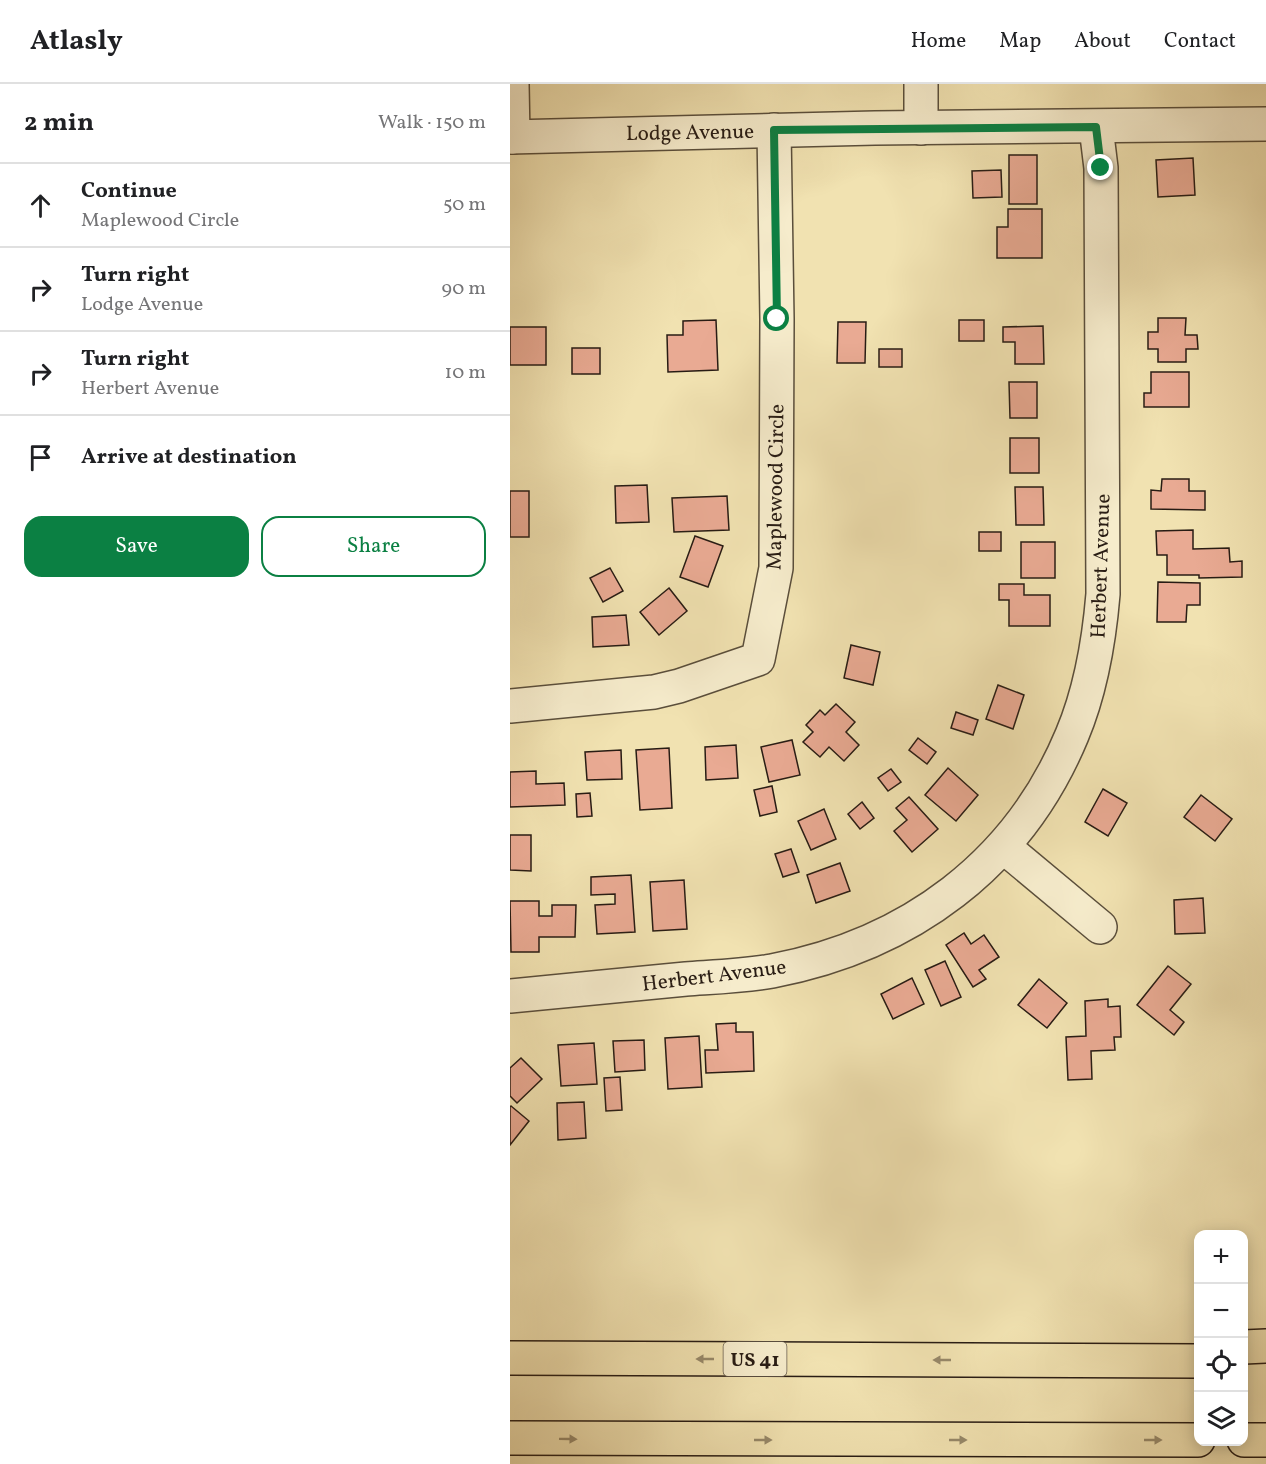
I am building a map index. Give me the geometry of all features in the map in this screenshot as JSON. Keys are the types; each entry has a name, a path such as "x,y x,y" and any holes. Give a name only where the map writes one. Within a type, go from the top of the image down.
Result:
{"highway":[{"path":"1248,1347 1266,1346"},
{"path":"1001,1360 1194,1350"},
{"name":"US 41","path":"510,1359 1194,1360"},
{"path":"1248,1360 1266,1361"},
{"path":"510,1438 1194,1440"},
{"path":"1248,1440 1266,1440"}],"street":[{"path":"512,84 512,137"},
{"path":"921,84 921,128"},
{"name":"Lodge Avenue","path":"512,137 774,130 1266,124"},
{"name":"Herbert Avenue","path":"510,996 771,971 861,946 898,928 965,883 1004,847 1047,786 1073,734 1093,670 1100,634 1103,594 1101,168 1096,127"},
{"name":"Maplewood Circle","path":"510,706 654,692 679,686 758,659 776,568 777,319 774,130"},
{"path":"1004,847 1100,927"}],"building":[{"path":"1009,155 1037,155 1037,204 1009,204"},
{"path":"1193,158 1195,195 1158,197 1156,160"},
{"path":"1001,170 1002,197 973,198 972,171"},
{"path":"1008,209 1042,209 1042,258 997,258 997,227 1008,227"},
{"path":"1158,318 1186,318 1185,335 1197,335 1198,349 1186,349 1186,362 1158,362 1158,349 1148,349 1148,332 1158,332"},
{"path":"716,320 718,370 668,372 667,335 683,335 683,321"},
{"path":"959,320 984,320 984,341 959,341"},
{"path":"838,322 866,322 865,363 837,363"},
{"path":"1043,326 1044,364 1015,364 1015,342 1003,342 1003,327"},
{"path":"510,327 546,327 546,365 510,365"},
{"path":"572,348 600,348 600,374 572,374"},
{"path":"879,349 902,349 902,367 879,367"},
{"path":"1151,372 1189,372 1189,407 1144,407 1144,393 1151,393"},
{"path":"1009,382 1037,382 1037,418 1010,418"},
{"path":"1010,438 1039,438 1039,473 1010,473"},
{"path":"1162,479 1189,479 1189,491 1205,491 1205,510 1151,509 1151,490 1161,491"},
{"path":"647,485 649,522 616,523 615,486"},
{"path":"1015,487 1043,487 1044,525 1016,525"},
{"path":"510,491 529,491 529,537 510,537"},
{"path":"727,496 729,530 674,532 672,498"},
{"path":"1193,530 1193,549 1229,548 1230,562 1242,561 1242,577 1199,578 1199,575 1167,575 1167,555 1157,555 1156,531"},
{"path":"979,532 1001,532 1001,551 979,551"},
{"path":"695,536 723,546 708,587 680,577"},
{"path":"1021,542 1055,542 1055,578 1021,578"},
{"path":"610,568 623,591 603,602 590,578"},
{"path":"1158,582 1200,583 1200,605 1187,605 1186,622 1157,622"},
{"path":"999,584 1024,584 1024,595 1050,595 1050,626 1009,626 1009,600 999,600"},
{"path":"669,588 687,611 659,635 640,612"},
{"path":"626,615 629,645 593,647 592,617"},
{"path":"851,645 880,652 873,685 844,678"},
{"path":"998,685 1024,695 1013,729 986,719"},
{"path":"836,704 855,722 846,732 859,745 844,761 829,747 820,757 803,742 813,732 806,725 820,710 825,715"},
{"path":"956,712 978,720 973,735 951,728"},
{"path":"918,738 936,752 927,764 909,750"},
{"path":"792,740 800,775 769,782 761,747"},
{"path":"736,745 738,778 706,780 705,747"},
{"path":"669,748 672,808 640,810 636,750"},
{"path":"621,750 622,779 587,780 585,752"},
{"path":"948,768 978,795 956,821 925,795"},
{"path":"891,769 901,782 888,791 878,778"},
{"path":"536,771 536,784 564,783 565,805 510,807 510,772"},
{"path":"772,786 777,812 760,816 754,790"},
{"path":"1103,789 1127,803 1108,836 1085,822"},
{"path":"590,793 592,816 577,817 576,794"},
{"path":"1201,795 1232,819 1215,841 1184,817"},
{"path":"909,797 938,829 912,852 894,831 907,820 896,808"},
{"path":"862,802 874,818 860,829 848,814"},
{"path":"824,809 836,839 811,850 798,821"},
{"path":"510,835 531,835 531,871 510,870"},
{"path":"791,849 799,872 783,877 775,854"},
{"path":"840,863 850,891 816,903 807,875"},
{"path":"631,875 635,932 597,934 595,905 615,904 615,894 591,895 591,877"},
{"path":"684,880 687,929 653,931 650,882"},
{"path":"1203,898 1205,933 1175,934 1174,900"},
{"path":"510,901 539,901 539,916 552,916 552,905 576,905 575,937 539,937 539,952 511,952"},
{"path":"964,933 971,944 984,935 999,957 979,970 986,979 973,987 946,945"},
{"path":"945,961 961,997 941,1006 925,970"},
{"path":"1168,966 1191,984 1170,1010 1184,1022 1174,1035 1137,1005"},
{"path":"912,978 924,1004 893,1019 881,994"},
{"path":"1039,979 1067,1003 1047,1028 1018,1005"},
{"path":"1108,999 1108,1007 1120,1006 1121,1037 1114,1037 1115,1050 1091,1051 1092,1079 1068,1080 1066,1037 1086,1036 1085,1001"},
{"path":"736,1023 736,1032 753,1032 754,1071 706,1073 705,1050 718,1050 716,1024"},
{"path":"699,1036 702,1087 668,1089 665,1038"},
{"path":"644,1040 645,1070 615,1072 613,1041"},
{"path":"594,1043 597,1084 561,1086 558,1045"},
{"path":"521,1058 542,1079 517,1103 510,1096 510,1068"},
{"path":"620,1077 622,1110 606,1111 604,1078"},
{"path":"584,1102 586,1138 558,1140 557,1103"},
{"path":"510,1107 529,1121 510,1145"}],"route":[{"path":"777,319 774,130 1096,127 1101,168"}]}
